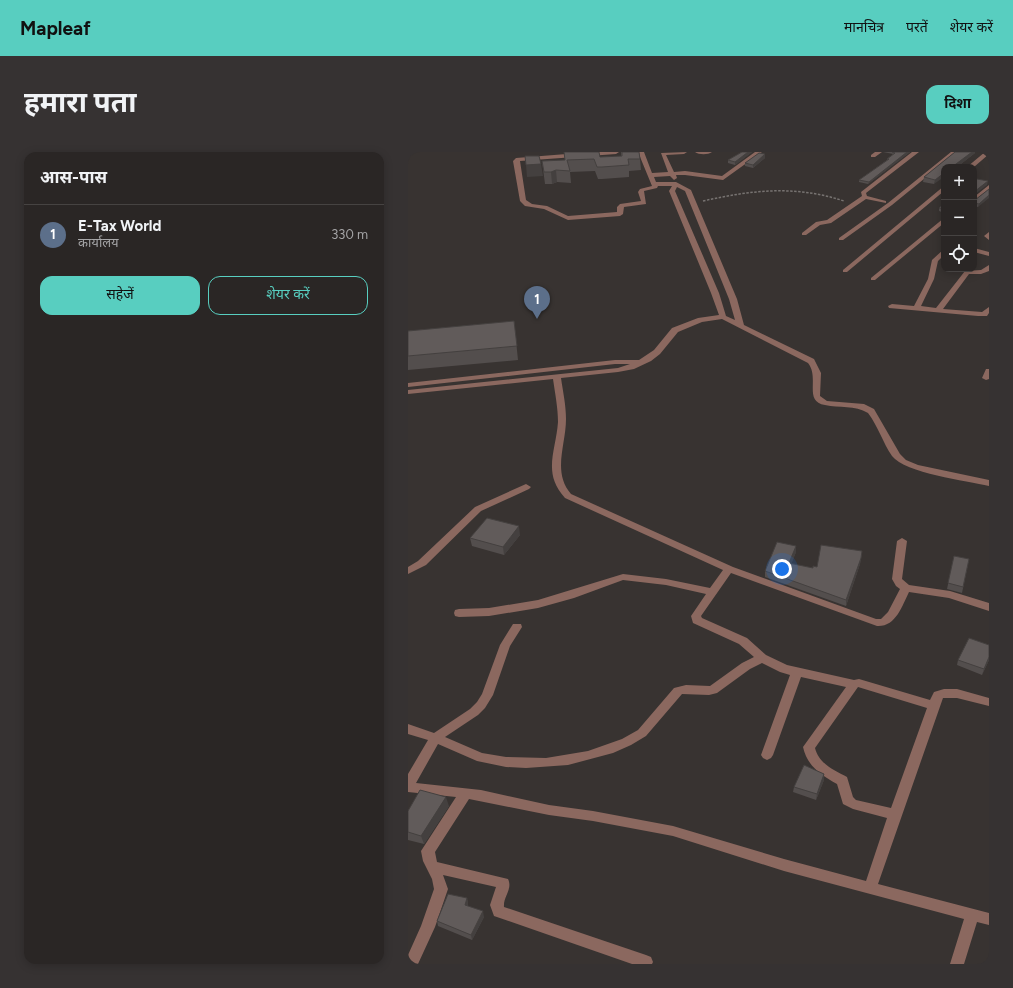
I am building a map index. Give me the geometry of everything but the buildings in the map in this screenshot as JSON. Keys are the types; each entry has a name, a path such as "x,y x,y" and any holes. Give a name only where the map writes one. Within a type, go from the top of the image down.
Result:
{"street":[{"path":"616,152 518,159 516,161 524,203 547,208 561,217 568,218 617,215 621,213 620,207 622,205 644,203 641,192 642,190 654,188 654,184 641,152"},
{"path":"676,184 662,153 684,152"},
{"path":"698,152 709,152"},
{"path":"650,175 685,173 724,178 758,152"},
{"path":"873,156 879,152"},
{"path":"865,197 863,193 916,152"},
{"path":"841,239 890,204 954,152"},
{"path":"974,164 988,152"},
{"path":"654,184 676,184 688,190 733,299 741,327"},
{"path":"676,184 672,192 715,293 723,317"},
{"path":"977,197 989,187"},
{"path":"844,271 941,190"},
{"path":"804,234 818,223 829,222 865,197 884,202"},
{"path":"873,279 941,222"},
{"path":"989,234 987,236 989,238"},
{"path":"977,251 989,254"},
{"path":"916,309 931,279 935,260 941,254"},
{"path":"936,311 967,272 985,272 989,267"},
{"path":"892,306 978,314 984,314 989,309"},
{"path":"408,385 543,374 556,376 618,370 640,363 657,352 675,330 687,324 701,320 723,317 811,361 817,368 818,376 816,396 819,400 825,403 864,407 871,411 896,455 903,462 915,467 989,483"},
{"path":"408,392 620,362 640,363"},
{"path":"556,376 562,420 555,473 557,483 562,491 568,496 729,569 829,607 879,623 886,622 906,588"},
{"path":"408,571 422,563 478,509 526,487"},
{"path":"902,541 897,578 900,584 906,588 950,595 989,607"},
{"path":"729,569 696,616 697,620 743,641 762,658 784,668 854,684 865,683 934,706"},
{"path":"459,613 489,612 538,604 623,578 666,582 714,592"},
{"path":"517,627 505,645 489,690 481,705 474,712 444,731 436,738 408,786 466,793 549,810 593,816 673,831 784,865 989,919"},
{"path":"408,729 436,738 472,754 502,762 542,764 584,756 623,744 642,733 678,691 686,689 707,691 713,690 746,666 762,658"},
{"path":"767,755 797,672"},
{"path":"854,684 809,747 809,751 823,770 843,781 848,800 853,804 895,814"},
{"path":"870,888 938,695 944,692 989,702"},
{"path":"411,964 428,927 441,889 441,885 429,862 428,851 466,793"},
{"path":"432,867 503,883 503,887 496,903 496,908 499,912 646,962"},
{"path":"957,964 972,914"}],"path":[{"path":"693,204 741,195 795,191 808,192 855,204"}],"place":[{"name":"E-Tax World","path":"537,319"}]}
